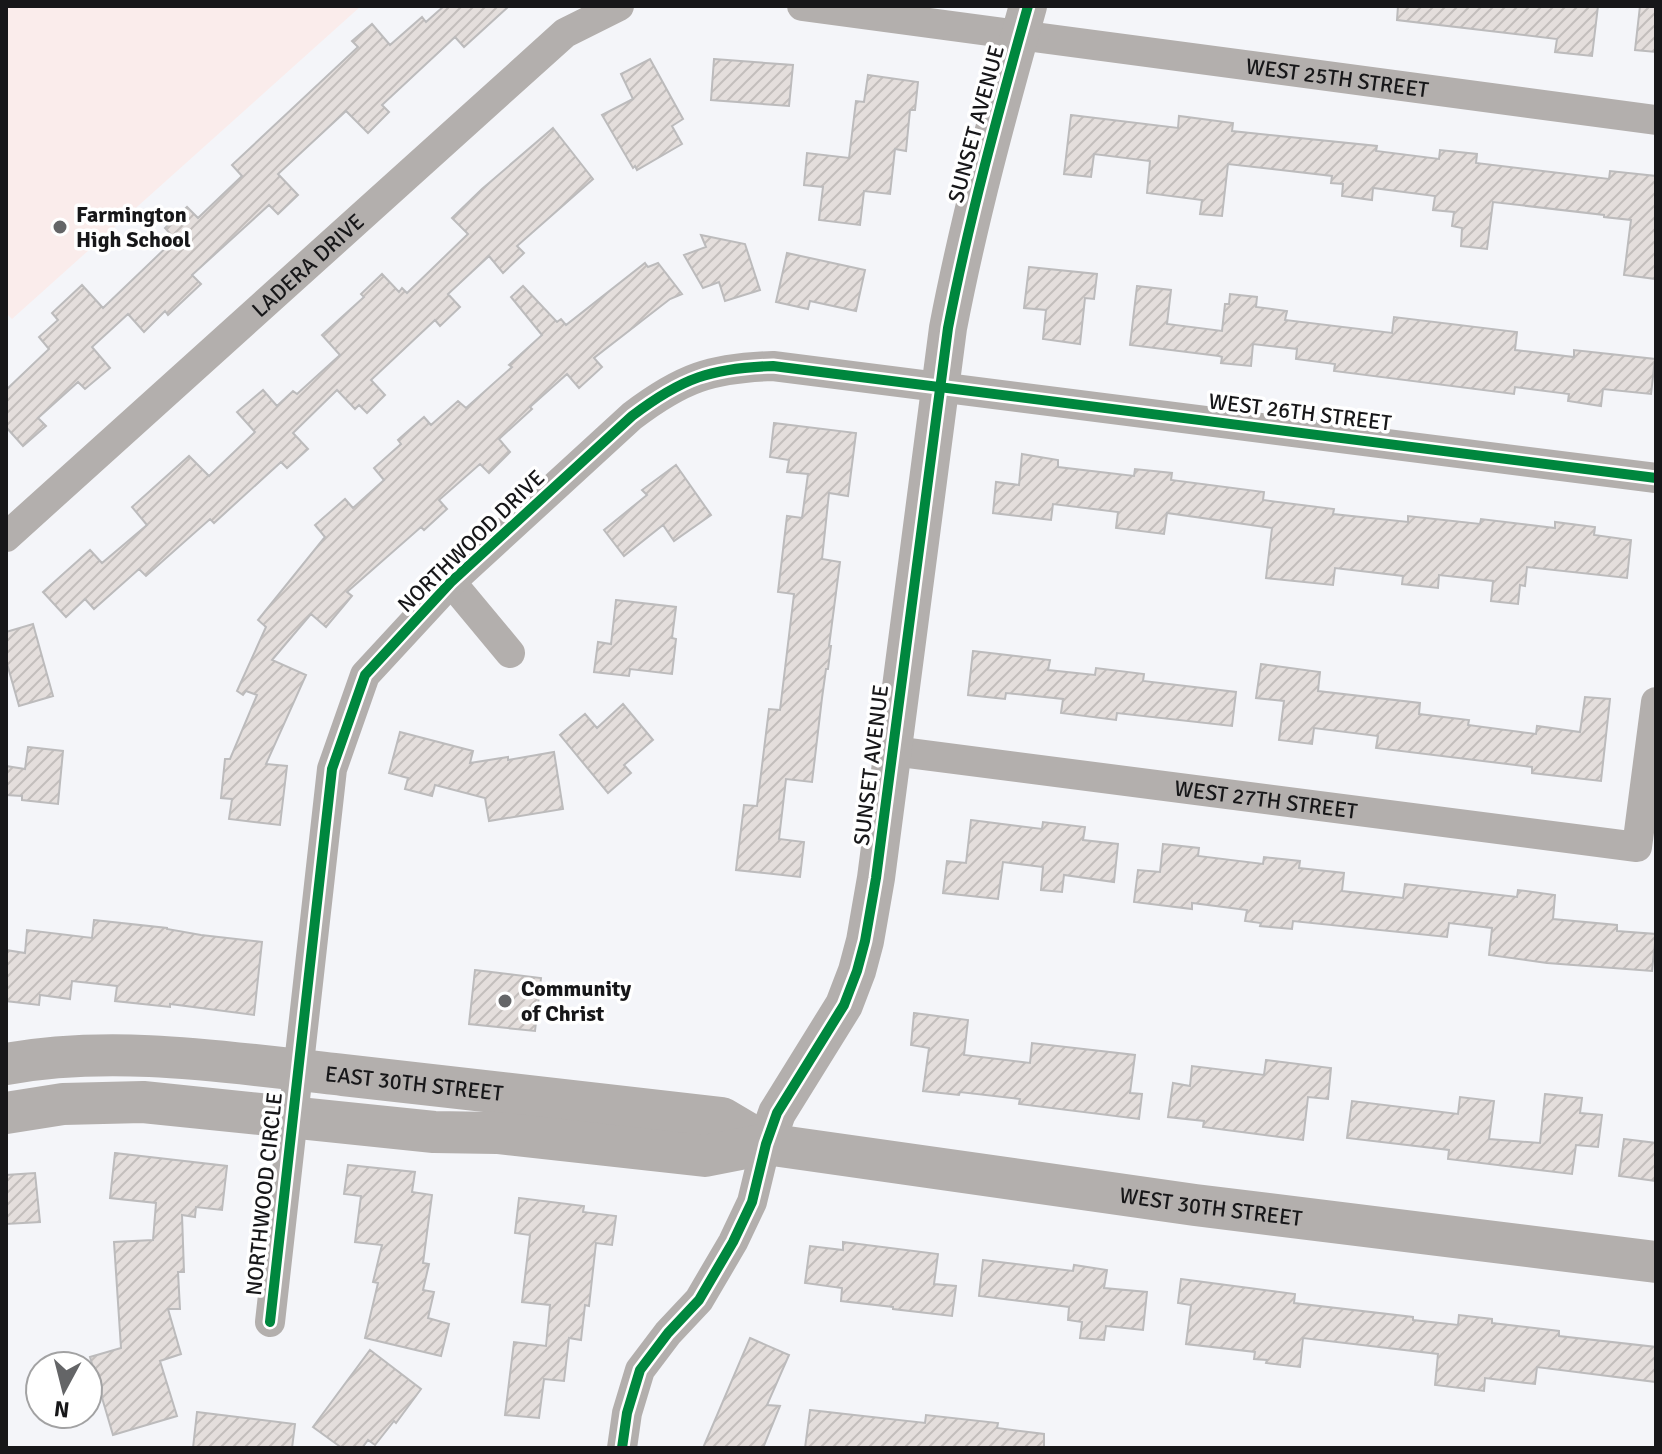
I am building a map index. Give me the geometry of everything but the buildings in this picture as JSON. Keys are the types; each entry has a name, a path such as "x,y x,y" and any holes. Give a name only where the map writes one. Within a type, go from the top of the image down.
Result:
{"main road":[{"name":"EAST 30TH STREET","path":"6,1064 61,1057 148,1056 297,1070 722,1118 766,1144"},
{"path":"6,1113 63,1104 143,1102 434,1132 497,1133 705,1156 766,1144"},
{"name":"WEST 30TH STREET","path":"766,1144 1195,1205 1656,1262"}],"street":[{"name":"LADERA DRIVE","path":"6,537 565,33 619,6"},
{"path":"802,6 1024,20"},
{"name":"WEST 25TH STREET","path":"1024,20 1656,120"},
{"name":"SUNSET AVENUE","path":"622,1448 627,1413 640,1370 668,1333 699,1300 733,1242 752,1202 777,1113 844,1005 857,971 870,919 948,328 962,255 1024,20"},
{"name":"NORTHWOOD DRIVE","path":"297,1070 332,769 365,675 451,582 632,416 658,396 705,374 740,367 773,366 940,386"},
{"name":"WEST 26TH STREET","path":"940,386 1656,478"},
{"path":"451,582 510,653"},
{"name":"WEST 27TH STREET","path":"893,751 1637,847 1656,702"},
{"name":"NORTHWOOD CIRCLE","path":"270,1322 297,1070"}],"shaded area":[{"name":"Farmington High School","path":"6,6 361,6 12,319 8,315 6,317"}],"cycle path":[{"path":"622,1448 627,1413 640,1370 668,1333 699,1300 733,1242 752,1202 777,1113 844,1005 857,971 876,878 948,328 975,206 1028,6"},
{"path":"270,1322 332,769 365,675 451,582 632,416 666,392 714,373 773,366 1656,478"}],"place":[{"name":"Farmington High School","path":"60,227"},
{"name":"Community of Christ","path":"505,1001"}]}
